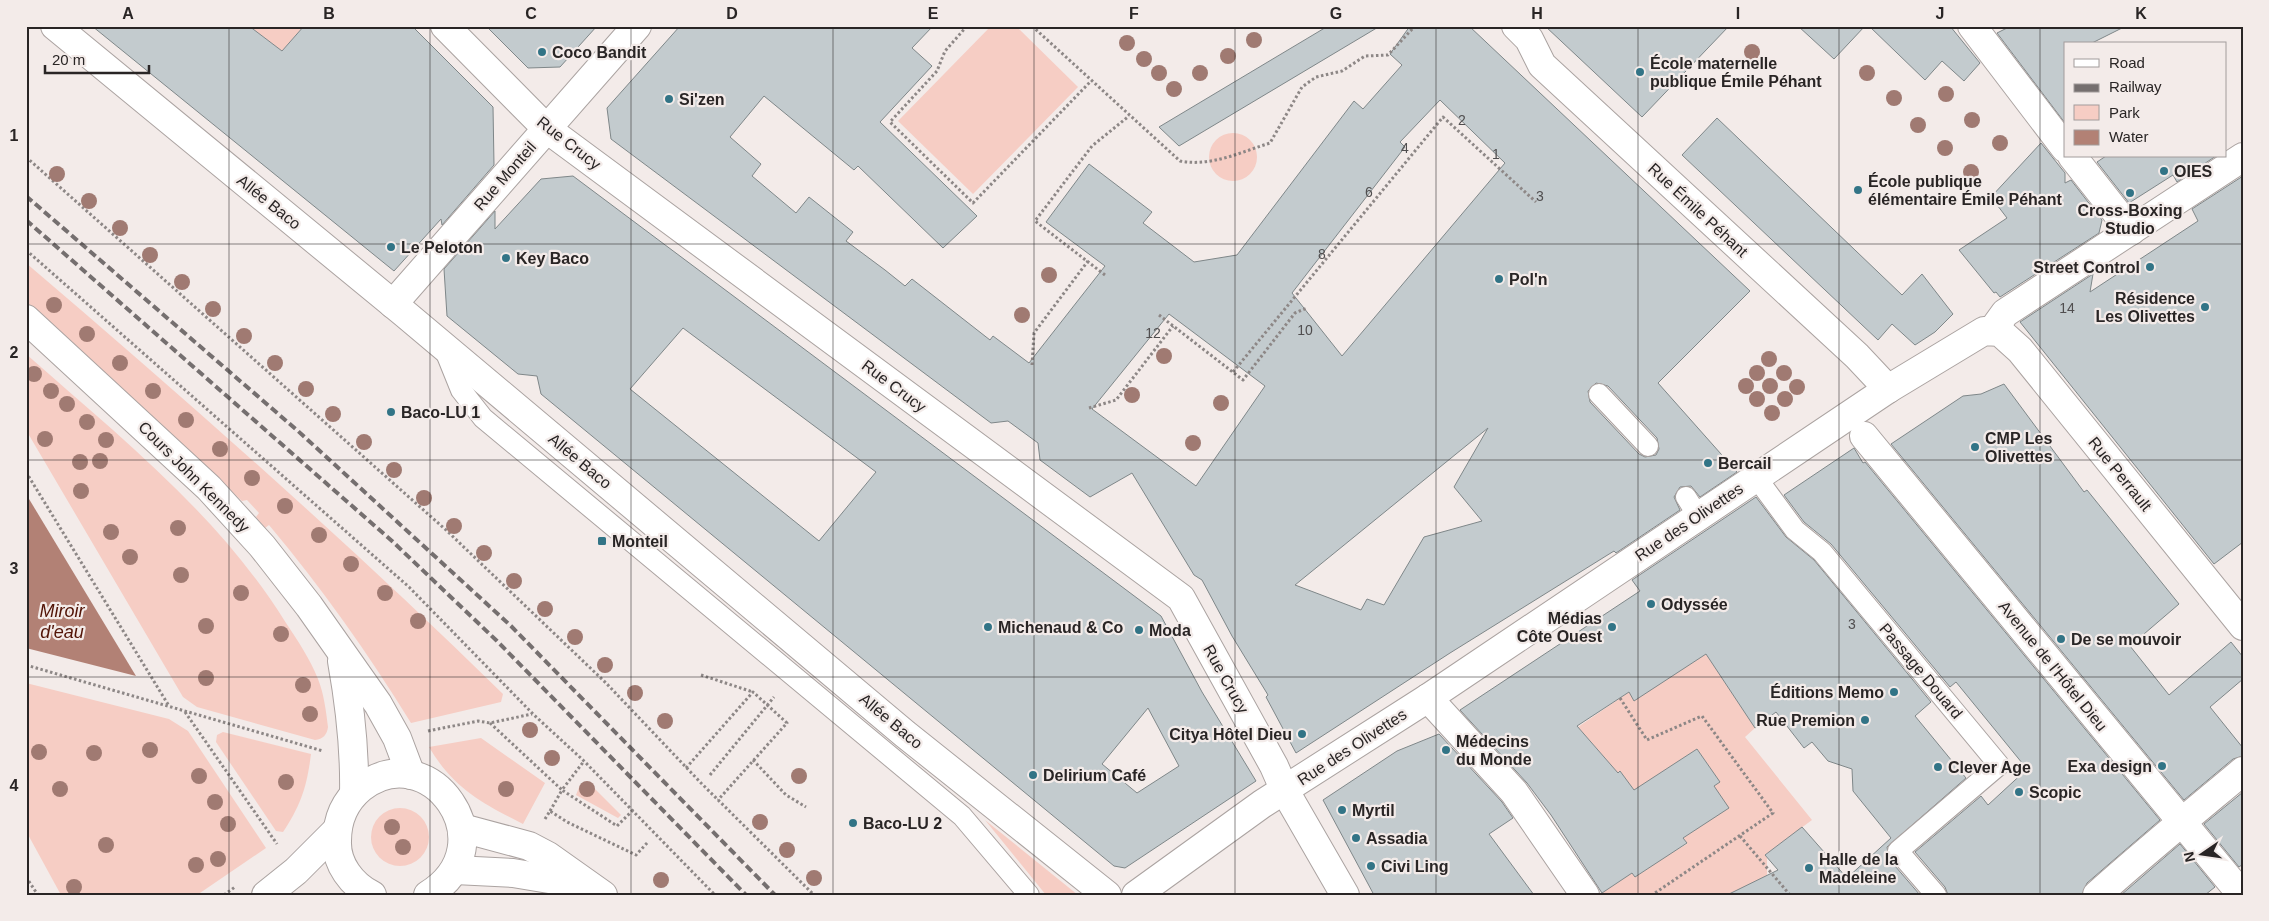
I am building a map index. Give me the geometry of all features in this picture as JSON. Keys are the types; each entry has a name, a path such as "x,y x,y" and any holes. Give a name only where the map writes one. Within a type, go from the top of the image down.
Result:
{"street":[{"name":"Allée Baco","path":"55,26 393,304 905,734 1107,895"},
{"name":"Rue Crucy","path":"445,26 547,129 1181,598 1274,766 1285,791 1344,895"},
{"name":"Rue Monteil","path":"393,304 637,26"},
{"name":"Rue Émile Péhant","path":"1516,26 1529,38 1542,66 1857,356 1888,389"},
{"path":"1972,26 2064,147"},
{"path":"1992,331 2005,313 2243,157"},
{"path":"2074,158 2131,231"},
{"name":"Cours John Kennedy","path":"26,319 209,488 262,546 309,606 341,655 378,704 397,738 411,775"},
{"name":"Rue des Olivettes","path":"1136,895 1262,804 1428,698 1692,507 1756,477 1888,389 1977,334 1992,331"},
{"name":"Rue Perrault","path":"1992,331 2006,335 2020,350 2243,626"},
{"name":"Avenue de l'Hôtel Dieu","path":"1864,436 2242,895"},
{"name":"Cours John Kennedy","path":"341,655 355,748 354,794"},
{"path":"1428,698 1514,792 1585,895"},
{"path":"2096,895 2180,821 2193,813 2243,771"},
{"path":"368,893 351,879 342,864 336,847 340,817 354,794 366,784 380,777 396,774 411,775 426,780 440,788 458,813 462,828 461,856 455,870 442,886 428,895"},
{"path":"462,828 528,846 548,856 596,890"},
{"path":"266,895 296,871 337,830"},
{"path":"455,870 513,873 596,890"},
{"path":"334,895 368,893"}],"lane":[{"path":"443,346 461,390 482,418 962,816 1028,895"},
{"path":"1599,394 1648,446"},
{"name":"Passage Douard","path":"1756,477 1795,530 1822,552 1999,765 1898,851 1936,895"}],"path":[{"path":"967,26 945,51 937,71 890,122 972,203 1091,81"},
{"path":"1032,26 1128,116 1180,161 1193,164 1208,162 1270,143 1302,87 1316,77 1342,71 1365,56 1388,55 1415,26"},
{"path":"1105,275 1035,221 1092,146 1128,116"},
{"path":"1233,372 1443,117 1536,202"},
{"path":"26,157 446,530 606,683 686,768 814,895"},
{"path":"26,250 409,588 533,714 633,810 715,895"},
{"path":"1032,365 1034,333 1088,261"},
{"path":"1159,315 1243,380 1296,313 1307,308"},
{"path":"1089,408 1116,400 1173,326"},
{"path":"26,472 170,707"},
{"path":"26,665 333,753"},
{"path":"701,675 754,692 787,723 718,800"},
{"path":"686,768 754,692"},
{"path":"1620,698 1648,740 1702,716 1773,813 1652,895"},
{"path":"710,775 767,705"},
{"path":"184,711 296,871"},
{"path":"490,723 533,714"},
{"path":"397,738 466,723 485,721 490,723 562,790 617,826 633,810"},
{"path":"753,760 786,795 806,807"},
{"path":"550,811 562,790 584,761"},
{"path":"567,822 636,855 648,842"},
{"path":"1740,836 1790,895"},
{"path":"26,877 38,895"}],"green space":[{"path":"249,26 304,26 282,51"},
{"path":"991,26 1016,26 1078,87 973,194 898,121"},
{"path":"1228,133 1238,133 1250,140 1257,152 1257,162 1250,174 1238,181 1228,181 1220,177 1213,170 1209,162 1209,152 1213,144 1220,137"},
{"path":"26,263 148,368 328,528 503,694 501,702 411,723 378,671 326,597 269,525 265,528 256,517 259,513 247,500 242,501 79,349 26,306"},
{"path":"26,354 166,479 230,547 259,584 299,643 318,679 328,727 326,734 322,738 315,740 197,707 183,697 26,430"},
{"path":"1706,654 1755,728 1745,737 1812,820 1765,855 1767,858 1767,876 1727,895 1602,895 1602,893 1632,873 1635,877 1649,868 1646,863 1671,846 1675,851 1687,844 1683,838 1728,808 1714,786 1720,782 1697,749 1634,791 1620,771 1612,776 1611,765 1578,727 1629,692 1634,700"},
{"path":"26,683 169,719 188,731 266,848 197,895 61,895 26,831"},
{"path":"223,732 311,754 302,795 283,832 276,831 216,742 217,735"},
{"path":"481,738 545,783 523,824 482,801 459,784 448,774 429,747"},
{"path":"587,781 621,815 618,818 576,795 580,785"},
{"path":"400,808 411,810 421,816 427,826 429,837 427,848 421,858 411,864 400,866 389,864 379,858 373,848 371,837 373,826 379,816 389,810"},
{"path":"985,820 1078,895 1046,895"}],"water":[{"name":"Miroir d'eau","path":"26,494 136,676 26,648"}],"building":[{"path":"92,26 249,26 282,51 304,26 412,26 493,107 494,165 442,225 441,219 394,271"},
{"path":"486,26 597,26 560,67 528,68"},
{"path":"680,26 933,26 912,48 932,66 880,122 977,216 943,248 858,166 854,170 764,96 730,137 761,164 752,176 796,213 809,197 853,232 846,241 905,286 912,279 990,340 993,336 1029,363 1105,266 1046,222 1089,164 1152,212 1143,223 1194,262 1237,255 1354,101 1363,109 1402,65 1390,54 1410,26 1469,26 1750,291 1658,383 1737,472 1700,497 1691,486 1680,487 1674,497 1680,510 1616,553 1614,551 1450,653 1296,753 1266,697 1268,695 1232,636 1202,580 1194,575 1132,473 1090,497 1040,460 1038,443 1008,421 991,423 611,139 607,108","holes":["1440,100 1505,163 1342,356 1292,293 1405,147 1400,142","1169,314 1265,386 1196,486 1092,409","1596,383 1608,386 1657,438 1659,449 1656,455 1645,457 1639,454 1590,402 1588,391","1488,428 1454,487 1482,521 1424,537 1384,605 1367,599 1361,610 1295,585"]},
{"path":"1328,26 1380,26 1179,146 1159,127"},
{"name":"École maternelle publique Émile Péhant","path":"1545,26 1729,26 1642,117"},
{"path":"1798,26 1865,26 1834,59"},
{"path":"1869,26 1950,26 1980,63 1964,81 1942,61 1925,80"},
{"path":"2011,26 2126,26 2094,42 2064,42 2064,122 1997,33"},
{"path":"1717,118 1902,295 1922,274 1953,314 1935,332 1915,345 1892,324 1878,340 1682,155"},
{"path":"2041,143 2065,173 2065,183 2071,180 2102,220 2099,233 2000,297 1996,292 1994,293 1959,250 2007,218 1991,197"},
{"path":"2103,158 2213,158 2177,182 2173,175 2129,203 2097,162"},
{"path":"573,176 1161,616 1202,692 1256,781 1125,868 1114,866 541,394 537,376 518,374 447,316 444,269 495,211 495,229 541,179","holes":["683,328 876,472 819,541 630,389","1148,708 1179,766 1137,793 1102,764"]},
{"path":"2243,176 2243,542 2214,564 2020,322 2093,274 2090,292 2198,221 2192,209"},
{"path":"2004,384 2084,492 2087,490 2179,604 2130,646 2169,695 2231,642 2243,657 2243,679 2210,707 2243,748 2243,756 2233,759 2184,800 1891,444 1963,396 1981,394"},
{"path":"1854,448 1863,463 1865,462 2160,820 2087,883 2082,895 1948,895 1945,887 1915,852 1981,796 1988,805 2027,769 1956,682 1950,687 1831,544 1804,522 1784,495"},
{"path":"1756,497 1786,537 1814,560 1931,702 1915,716 1966,778 1887,847 1889,859 1920,895 1727,895 1778,870 1765,855 1802,827 1847,878 1891,838 1853,791 1852,769 1828,761 1812,742 1804,748 1776,712 1755,728 1706,654 1634,701 1629,692 1577,726 1618,773 1620,771 1634,790 1697,749 1720,782 1714,786 1729,808 1683,838 1687,843 1635,877 1632,873 1602,893 1551,815 1527,783 1460,710 1640,591 1632,580"},
{"path":"1439,734 1502,802 1513,818 1489,834 1534,895 1374,895 1323,800 1397,751"},
{"path":"2243,792 2243,864 2239,867 2204,824"},
{"path":"2180,844 2215,887 2205,895 2121,895"}],"railway":[{"path":"26,196 298,431 511,626 775,895"},
{"path":"26,220 392,541 497,641 746,895"}],"place":[{"name":"Coco Bandit","path":"542,52"},
{"name":"École maternelle publique Émile Péhant","path":"1640,72"},
{"name":"Si'zen","path":"669,99"},
{"name":"OIES","path":"2164,171"},
{"name":"École publique élémentaire Émile Péhant","path":"1858,190"},
{"name":"Cross-Boxing Studio","path":"2130,193"},
{"name":"Le Peloton","path":"391,247"},
{"name":"Key Baco","path":"506,258"},
{"name":"Street Control","path":"2150,267"},
{"name":"Pol'n","path":"1499,279"},
{"name":"Résidence Les Olivettes","path":"2205,307"},
{"name":"Baco-LU 1","path":"391,412"},
{"name":"CMP Les Olivettes","path":"1975,447"},
{"name":"Bercail","path":"1708,463"},
{"name":"Monteil","path":"602,541"},
{"name":"Odyssée","path":"1651,604"},
{"name":"Michenaud & Co","path":"988,627"},
{"name":"Médias Côte Ouest","path":"1612,627"},
{"name":"Moda","path":"1139,630"},
{"name":"De se mouvoir","path":"2061,639"},
{"name":"Éditions Memo","path":"1894,692"},
{"name":"Rue Premion","path":"1865,720"},
{"name":"Citya Hôtel Dieu","path":"1302,734"},
{"name":"Médecins du Monde","path":"1446,750"},
{"name":"Exa design","path":"2162,766"},
{"name":"Clever Age","path":"1938,767"},
{"name":"Delirium Café","path":"1033,775"},
{"name":"Scopic","path":"2019,792"},
{"name":"Myrtil","path":"1342,810"},
{"name":"Baco-LU 2","path":"853,823"},
{"name":"Assadia","path":"1356,838"},
{"name":"Civi Ling","path":"1371,866"},
{"name":"Halle de la Madeleine","path":"1809,868"}]}
